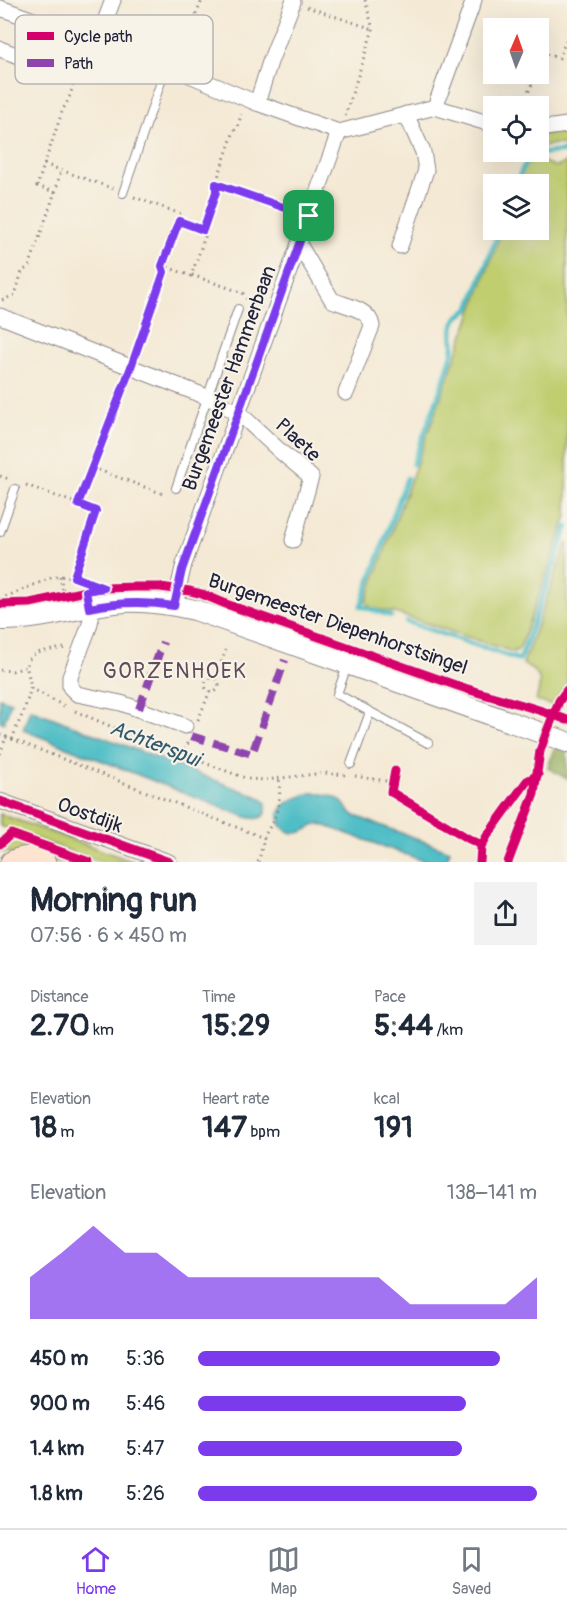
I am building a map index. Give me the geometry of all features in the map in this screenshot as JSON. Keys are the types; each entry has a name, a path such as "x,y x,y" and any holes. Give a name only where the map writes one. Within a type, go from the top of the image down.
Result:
{"main road":[{"path":"11,862 23,857 33,857 45,862"}],"street":[{"path":"105,15 113,0"},
{"path":"435,107 474,0"},
{"path":"257,103 293,2"},
{"path":"0,8 20,15"},
{"path":"0,49 15,55"},
{"path":"211,84 339,132 435,107 483,122"},
{"path":"400,246 426,170 423,152 406,114"},
{"path":"549,127 567,125"},
{"name":"Burgemeester Hammerbaan","path":"174,606 182,570 339,132"},
{"path":"299,244 332,300 366,313 371,318 372,326 346,393"},
{"path":"0,316 207,397 238,413"},
{"name":"Plaete","path":"238,413 311,477 293,540"},
{"path":"82,598 90,622 69,680 71,690 74,693 121,703 185,726"},
{"name":"Burgemeester Diepenhorstsingel","path":"3,609 27,619 82,598 174,606 215,616 567,742"},
{"name":"Oostdijk","path":"0,801 169,862"}],"lane":[{"path":"123,193 165,84"},
{"path":"176,488 238,309"},
{"path":"0,532 19,486"},
{"path":"348,664 337,694 428,743"},
{"path":"351,764 370,712"}],"path":[{"path":"195,15 202,0"},
{"path":"339,132 373,29 365,0"},
{"path":"293,2 373,29"},
{"path":"549,55 559,58 567,38"},
{"path":"55,192 37,186 74,84"},
{"path":"203,230 234,131 241,119 243,97"},
{"path":"0,301 15,295 22,271 29,267 61,171"},
{"path":"216,184 309,216"},
{"path":"78,504 131,367 164,272 162,266 179,221 207,231 192,274"},
{"path":"162,266 191,276 192,274 243,293 249,302 275,310"},
{"path":"92,468 172,497 176,488"},
{"path":"0,476 11,480"},
{"path":"19,486 96,511 74,577"},
{"path":"60,576 60,597 82,598 109,588"},
{"path":"0,599 41,581 60,576 74,577 109,588"},
{"path":"12,739 31,688 27,667 29,659 39,653 82,645"},
{"path":"210,691 218,688 219,682 216,678 226,650"},
{"path":"0,670 12,671 27,667"},
{"path":"210,691 207,689 206,682 216,678"},
{"path":"31,688 56,703 118,730 253,780 324,773 363,777 392,787 395,771"},
{"path":"185,726 194,729 210,691"},
{"path":"0,735 264,837"},
{"path":"0,754 6,737"},
{"path":"258,862 263,850 264,837 273,821 278,804 279,778"}],"green space":[{"path":"567,130 567,149 557,144 549,145 549,133"},
{"path":"567,161 567,516 521,645 513,652 395,613 372,608 366,602 498,240 549,240 549,174 522,174 530,162 544,162 557,166"},
{"path":"567,542 567,685 552,705 536,701 539,679 523,664"},
{"path":"555,747 567,752 567,779 548,768"},
{"path":"0,814 134,862 101,862 0,826"},
{"path":"14,843 43,849 69,862 55,862 0,851"}],"water":[{"path":"0,698 11,702 4,723 0,721"},
{"path":"30,709 261,798 266,803 266,813 257,818 246,817 23,730"},
{"path":"311,793 335,797 355,816 450,851 446,862 427,862 320,824 298,833 289,832 280,822 282,809 291,801"}],"waterway":[{"path":"520,174 524,165 534,156 567,151"},
{"path":"413,464 452,355 454,323 457,317 470,308 495,240"},
{"path":"391,616 361,606 407,478"},
{"path":"407,622 520,660 567,527"}],"marked path":[{"path":"139,709 163,642"},
{"path":"191,736 252,754 285,660"}],"cycle path":[{"path":"0,604 30,603 104,588 160,587 190,591 458,686 567,720"},
{"path":"508,862 534,794 540,751 559,701 567,690"},
{"path":"395,771 391,792 482,845"},
{"path":"480,862 481,847 487,836 527,781 538,775"},
{"path":"0,801 169,862"},
{"path":"0,844 11,834 89,862"}],"district":[{"name":"GORZENHOEK","path":"175,671"}],"route":[{"path":"216,184 309,216 182,570 174,606 127,602 89,608 86,591 104,588 74,577 96,511 78,504 131,367 164,272 162,266 179,221 203,230 216,192 216,184"}],"water label":[{"name":"Achterspui","path":"155,744"}]}
